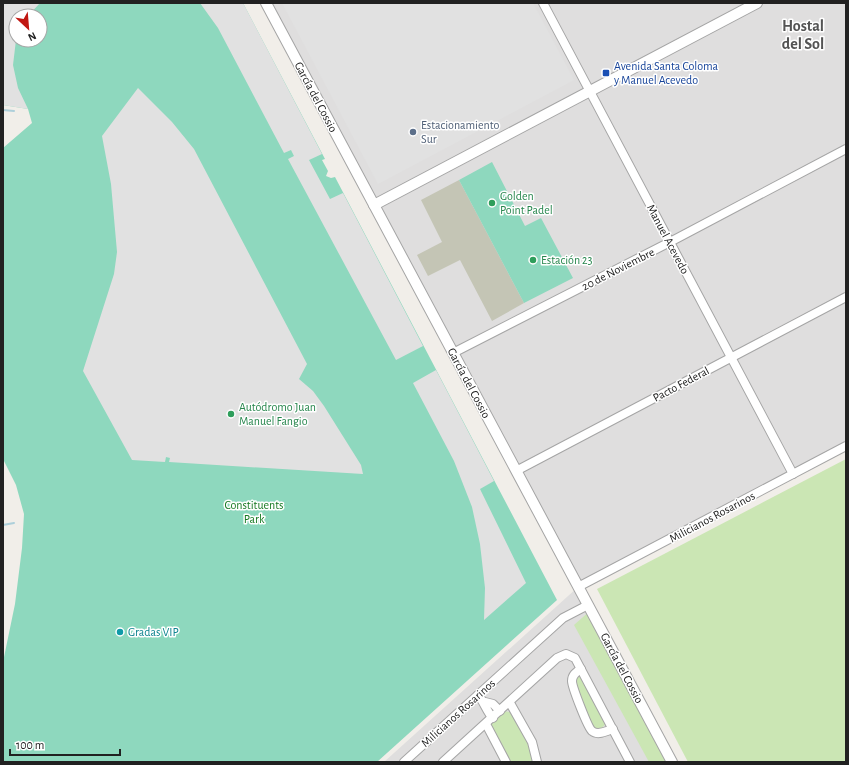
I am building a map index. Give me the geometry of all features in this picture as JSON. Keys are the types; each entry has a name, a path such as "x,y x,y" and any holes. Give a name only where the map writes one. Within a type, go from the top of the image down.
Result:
{"street":[{"name":"García del Cossio","path":"266,3 672,762"},
{"name":"Manuel Acevedo","path":"543,3 793,474"},
{"path":"374,205 758,3"},
{"name":"20 de Noviembre","path":"453,353 670,242 846,149"},
{"name":"Pacto Federal","path":"516,471 846,297"},
{"name":"Milicianos Rosarinos","path":"578,587 846,446"},
{"name":"Milicianos Rosarinos","path":"404,762 563,618 588,605"},
{"path":"443,762 562,655 571,655 581,669 630,762"},
{"path":"581,669 574,674 572,680 574,691 585,715 588,727 592,731 598,733 613,729"},
{"path":"478,695 485,702 494,704 500,711"},
{"path":"485,702 489,721 506,762"},
{"path":"510,703 532,742 536,762"},
{"path":"622,747 624,762"}],"shaded area":[{"path":"3,3 40,3 35,8 8,8 8,48 15,48 13,65 18,88 28,109 3,105"},
{"path":"200,3 243,3 322,154 309,160 330,199 343,193 423,346 396,360 288,159 294,156 291,150 284,153 218,28"},
{"path":"266,3 846,3 846,446 578,587"},
{"name":"Estacionamiento Sur","path":"282,3 533,3 574,80 378,184"},
{"path":"138,88 172,122 194,149 307,364 299,379 313,391 324,406 361,465 363,474 169,462 170,458 166,457 165,462 132,460 83,371 114,274 117,252 111,184 102,136"},
{"path":"459,180 524,303 492,321 460,260 428,276 417,255 442,242 421,200"},
{"path":"436,370 494,481 480,489 526,583 484,620 485,588 480,544 472,507 454,461 413,383"},
{"path":"578,587 672,762 384,762"}],"green space":[{"name":"Autódromo Juan Manuel Fangio","path":"3,3 243,3 325,159 322,160 328,171 326,176 331,178 335,177 557,600 377,762 3,762 3,662 15,604 22,548 24,514 16,485 3,459 3,148 32,123 28,109 3,105"},
{"path":"492,162 525,226 541,218 573,278 524,303 459,180"},
{"path":"846,459 846,762 688,762 597,589"},
{"path":"591,610 672,762 649,762 574,625"},
{"path":"580,673 606,724 599,730 592,728 575,679"},
{"path":"503,711 511,712 530,747 533,762 510,762 491,726 492,722"}],"waterway":[{"path":"3,110 14,111"},
{"path":"3,525 14,523"}],"place":[{"name":"Avenida Santa Coloma y Manuel Acevedo","path":"606,73"},
{"name":"Estacionamiento Sur","path":"413,132"},
{"name":"Golden Point Padel","path":"492,203"},
{"name":"Estación 23","path":"533,260"},
{"name":"Autódromo Juan Manuel Fangio","path":"231,414"},
{"name":"Gradas VIP","path":"120,632"}],"district":[{"name":"Hostal del Sol","path":"803,35"}],"park label":[{"name":"Constituents Park","path":"254,512"}]}
